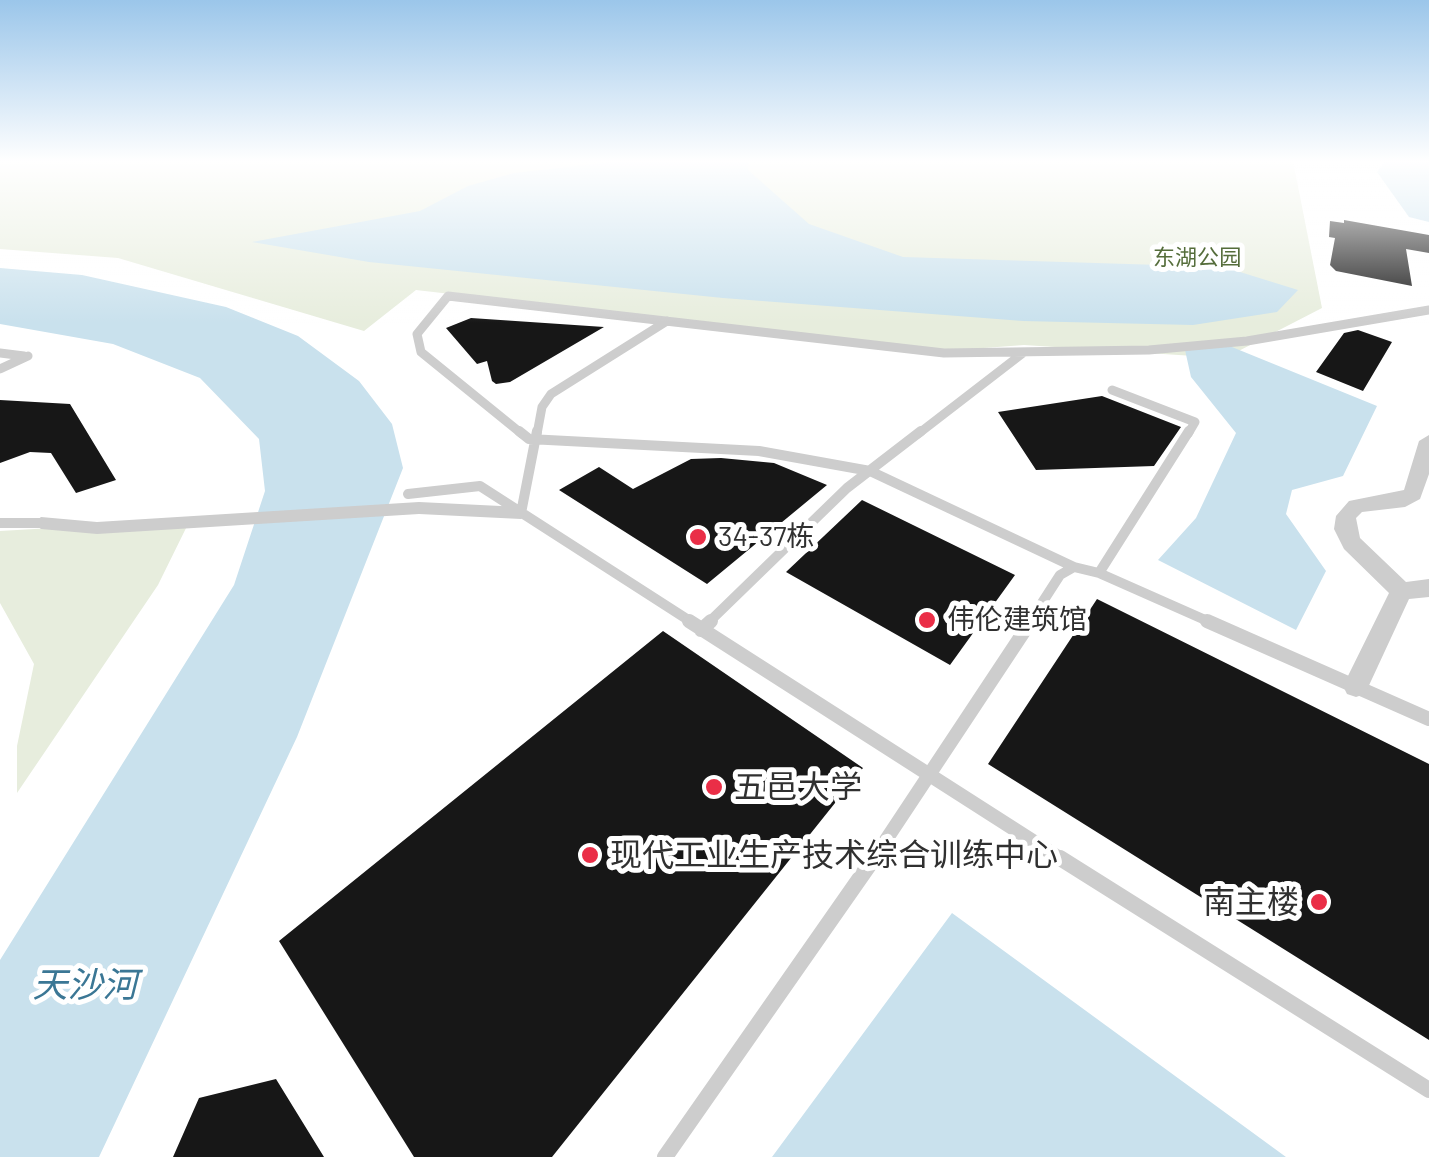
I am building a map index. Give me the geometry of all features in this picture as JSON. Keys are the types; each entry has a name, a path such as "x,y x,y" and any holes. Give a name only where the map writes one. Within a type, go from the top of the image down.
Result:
{"street":[{"path":"1401,591 1352,543 1346,516 1356,506 1405,500 1413,494 1429,441"},
{"path":"41,524 97,528 414,501 521,512"},
{"path":"1401,591 1429,588"},
{"path":"1356,686 1401,591"}],"lane":[{"path":"1429,310 1247,341 1149,350 944,353 448,296 417,334 421,352 529,439 759,451 870,471 1074,567 1100,573 1429,718"},
{"path":"521,512 542,407 551,394 667,321"},
{"path":"701,630 847,488 1024,352"},
{"path":"0,353 28,356 0,370"},
{"path":"1100,573 1195,422 1112,390"},
{"path":"414,501 480,486 931,777 1429,1090"},
{"path":"0,524 41,524"},
{"path":"665,1157 931,777 1060,575 1074,567"}],"green space":[{"name":"东湖公园","path":"0,215 1304,215 1322,308 1225,358 1024,345 944,351 416,290 364,331 118,258 0,249"},
{"path":"190,520 158,585 17,793 17,746 34,664 0,603 0,531"}],"water":[{"path":"398,215 799,215 809,224 903,257 1224,267 1298,290 1277,312 1193,325 1023,321 723,298 369,262 252,242"},
{"path":"1429,215 1429,222 1409,217"},
{"name":"天沙河","path":"0,268 82,275 226,307 298,336 359,381 392,424 403,468 297,737 99,1157 0,1157 0,960 234,585 265,491 259,439 200,378 113,344 0,324"},
{"path":"1227,345 1377,406 1343,476 1292,490 1286,514 1326,571 1296,630 1158,560 1196,518 1236,433 1191,377 1185,350"},
{"path":"952,913 1286,1157 772,1157"}],"building":[{"path":"1330,221 1429,235 1429,253 1406,249 1412,286 1336,271 1330,265 1335,238 1329,237"},
{"path":"471,318 604,327 510,382 496,384 487,361 477,364 446,328"},
{"path":"1358,330 1392,342 1363,391 1316,372 1344,333"},
{"path":"1102,396 1181,427 1154,466 1036,470 998,412"},
{"path":"0,400 70,404 116,480 76,493 51,453 30,452 0,463"},
{"name":"34-37栋","path":"691,459 774,463 827,485 707,584 559,490 599,467 633,489"},
{"name":"伟伦建筑馆","path":"862,500 1015,575 950,665 786,572"},
{"name":"南主楼","path":"1097,599 1429,764 1429,1040 988,764"},
{"name":"现代工业生产技术综合训练中心","path":"663,631 863,768 552,1157 414,1157 279,941"},
{"path":"276,1079 324,1157 173,1157 199,1098"}],"place":[{"name":"34-37栋","path":"698,537"},
{"name":"伟伦建筑馆","path":"927,620"},
{"name":"五邑大学","path":"714,787"},
{"name":"现代工业生产技术综合训练中心","path":"590,855"},
{"name":"南主楼","path":"1319,902"}]}
